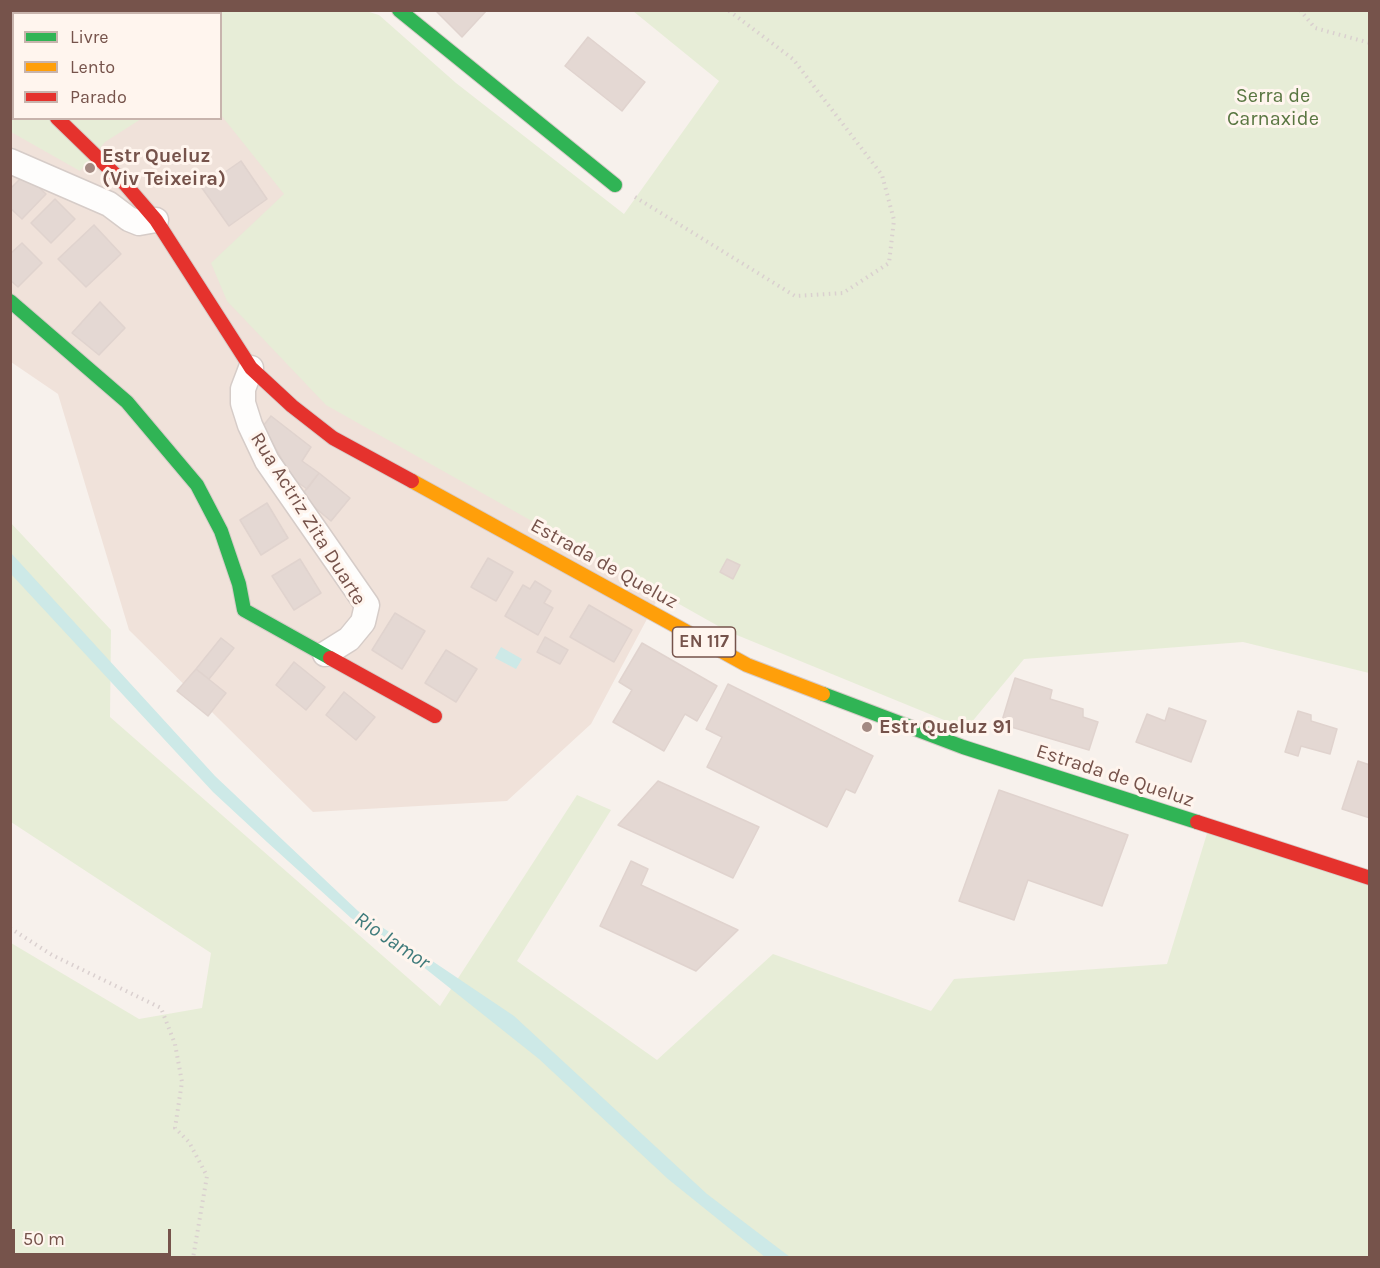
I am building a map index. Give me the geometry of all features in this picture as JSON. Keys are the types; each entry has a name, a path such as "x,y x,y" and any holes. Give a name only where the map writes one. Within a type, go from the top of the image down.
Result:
{"main road":[{"path":"399,10 615,185"},
{"name":"Estrada de Queluz","path":"59,120 124,184 156,220 251,368 292,406 333,438 747,665 963,747 1370,878"},
{"path":"10,301 127,402 197,486 221,531 239,584 244,610 435,716"}],"street":[{"path":"10,161 109,204 129,219 139,223 156,220"},
{"name":"Rua Actriz Zita Duarte","path":"251,368 243,389 243,403 263,452 367,605 363,622 349,639 326,654"}],"path":[{"path":"615,185 795,296 843,293 889,263 894,220 882,175 794,59 728,10"},
{"path":"1300,10 1315,28 1370,43"},
{"path":"10,928 52,955 161,1008 175,1044 182,1082 176,1128 189,1142 207,1176 193,1257"}],"shaded area":[{"path":"10,11 12,12 12,120 222,120 222,42 671,574 591,724 507,801 313,812 129,630 58,394 11,362"}],"green space":[{"name":"Serra de Carnaxide","path":"11,11 366,11 379,15 456,83 624,214 719,81 633,11 1369,11 1369,673 1243,642 1024,659 966,729 727,631 326,405 227,301 211,263 284,194 222,116 222,12 12,12 12,120 139,120 105,142 80,171 11,132"},
{"path":"10,522 111,630 110,717 440,1006 577,795 611,810 517,961 657,1060 773,954 931,1011 954,979 1167,964 1209,827 1369,879 1369,1257 11,1257 11,943 139,1019 202,1008 211,953 11,822"}],"water":[{"name":"Rio Jamor","path":"11,553 215,776 358,911 514,1016 707,1194 790,1257 765,1257 668,1179 539,1059 402,950 351,918 213,792 11,574"},
{"path":"501,647 522,659 516,669 495,658"}],"building":[{"path":"92,10 135,10 136,12 89,12"},
{"path":"435,10 487,10 462,37"},
{"path":"588,37 645,82 622,111 565,66"},
{"path":"241,161 267,199 229,226 202,188"},
{"path":"25,174 46,194 22,219 10,208 10,189"},
{"path":"55,199 75,219 51,243 31,223"},
{"path":"94,225 121,254 86,287 58,259"},
{"path":"22,243 42,263 18,287 10,280 10,254"},
{"path":"100,302 125,328 99,355 72,333"},
{"path":"271,416 311,447 302,461 319,473 307,489 293,479 263,426"},
{"path":"319,473 350,498 331,521 301,496"},
{"path":"267,503 288,538 261,555 240,520"},
{"path":"488,558 513,572 496,601 471,587"},
{"path":"300,559 321,593 294,610 272,576"},
{"path":"727,559 740,565 733,579 720,572"},
{"path":"535,581 551,591 544,603 553,608 538,635 505,616 523,585 530,589"},
{"path":"589,605 632,630 614,662 570,637"},
{"path":"395,613 425,631 402,669 372,650"},
{"path":"545,637 568,650 560,664 537,652"},
{"path":"221,638 234,648 209,679 196,669"},
{"path":"642,643 717,686 697,721 685,714 664,751 613,722 632,690 619,682"},
{"path":"446,650 477,669 456,702 425,683"},
{"path":"294,662 325,687 306,710 276,685"},
{"path":"196,669 226,693 208,716 177,691"},
{"path":"1015,678 1052,690 1050,699 1083,709 1083,717 1098,722 1089,750 1001,724"},
{"path":"728,684 873,756 855,793 846,789 827,827 707,767 722,737 706,729"},
{"path":"344,692 375,717 356,740 326,715"},
{"path":"1169,708 1206,721 1191,762 1136,742 1147,714 1165,721"},
{"path":"1298,711 1311,715 1311,721 1337,729 1330,754 1301,746 1298,756 1285,752"},
{"path":"1358,761 1370,765 1370,818 1342,809"},
{"path":"658,781 759,827 733,878 618,825"},
{"path":"999,790 1128,835 1102,906 1028,880 1014,920 959,901"},
{"path":"631,861 648,869 641,885 738,930 696,971 600,926"}],"traffic: fast":[{"path":"399,10 615,185"},
{"path":"10,301 127,402 197,485 221,531 239,584 244,610 330,658"},
{"path":"823,694 963,747 1197,822"}],"traffic: slow":[{"path":"412,481 747,665 823,694"}],"traffic: jam":[{"path":"59,120 125,184 156,220 251,368 292,406 333,438 412,481"},
{"path":"330,658 435,716"},
{"path":"1197,822 1370,878"}],"place":[{"name":"Estr Queluz (Viv Teixeira)","path":"90,168"},
{"name":"Estr Queluz 91","path":"867,727"}]}
